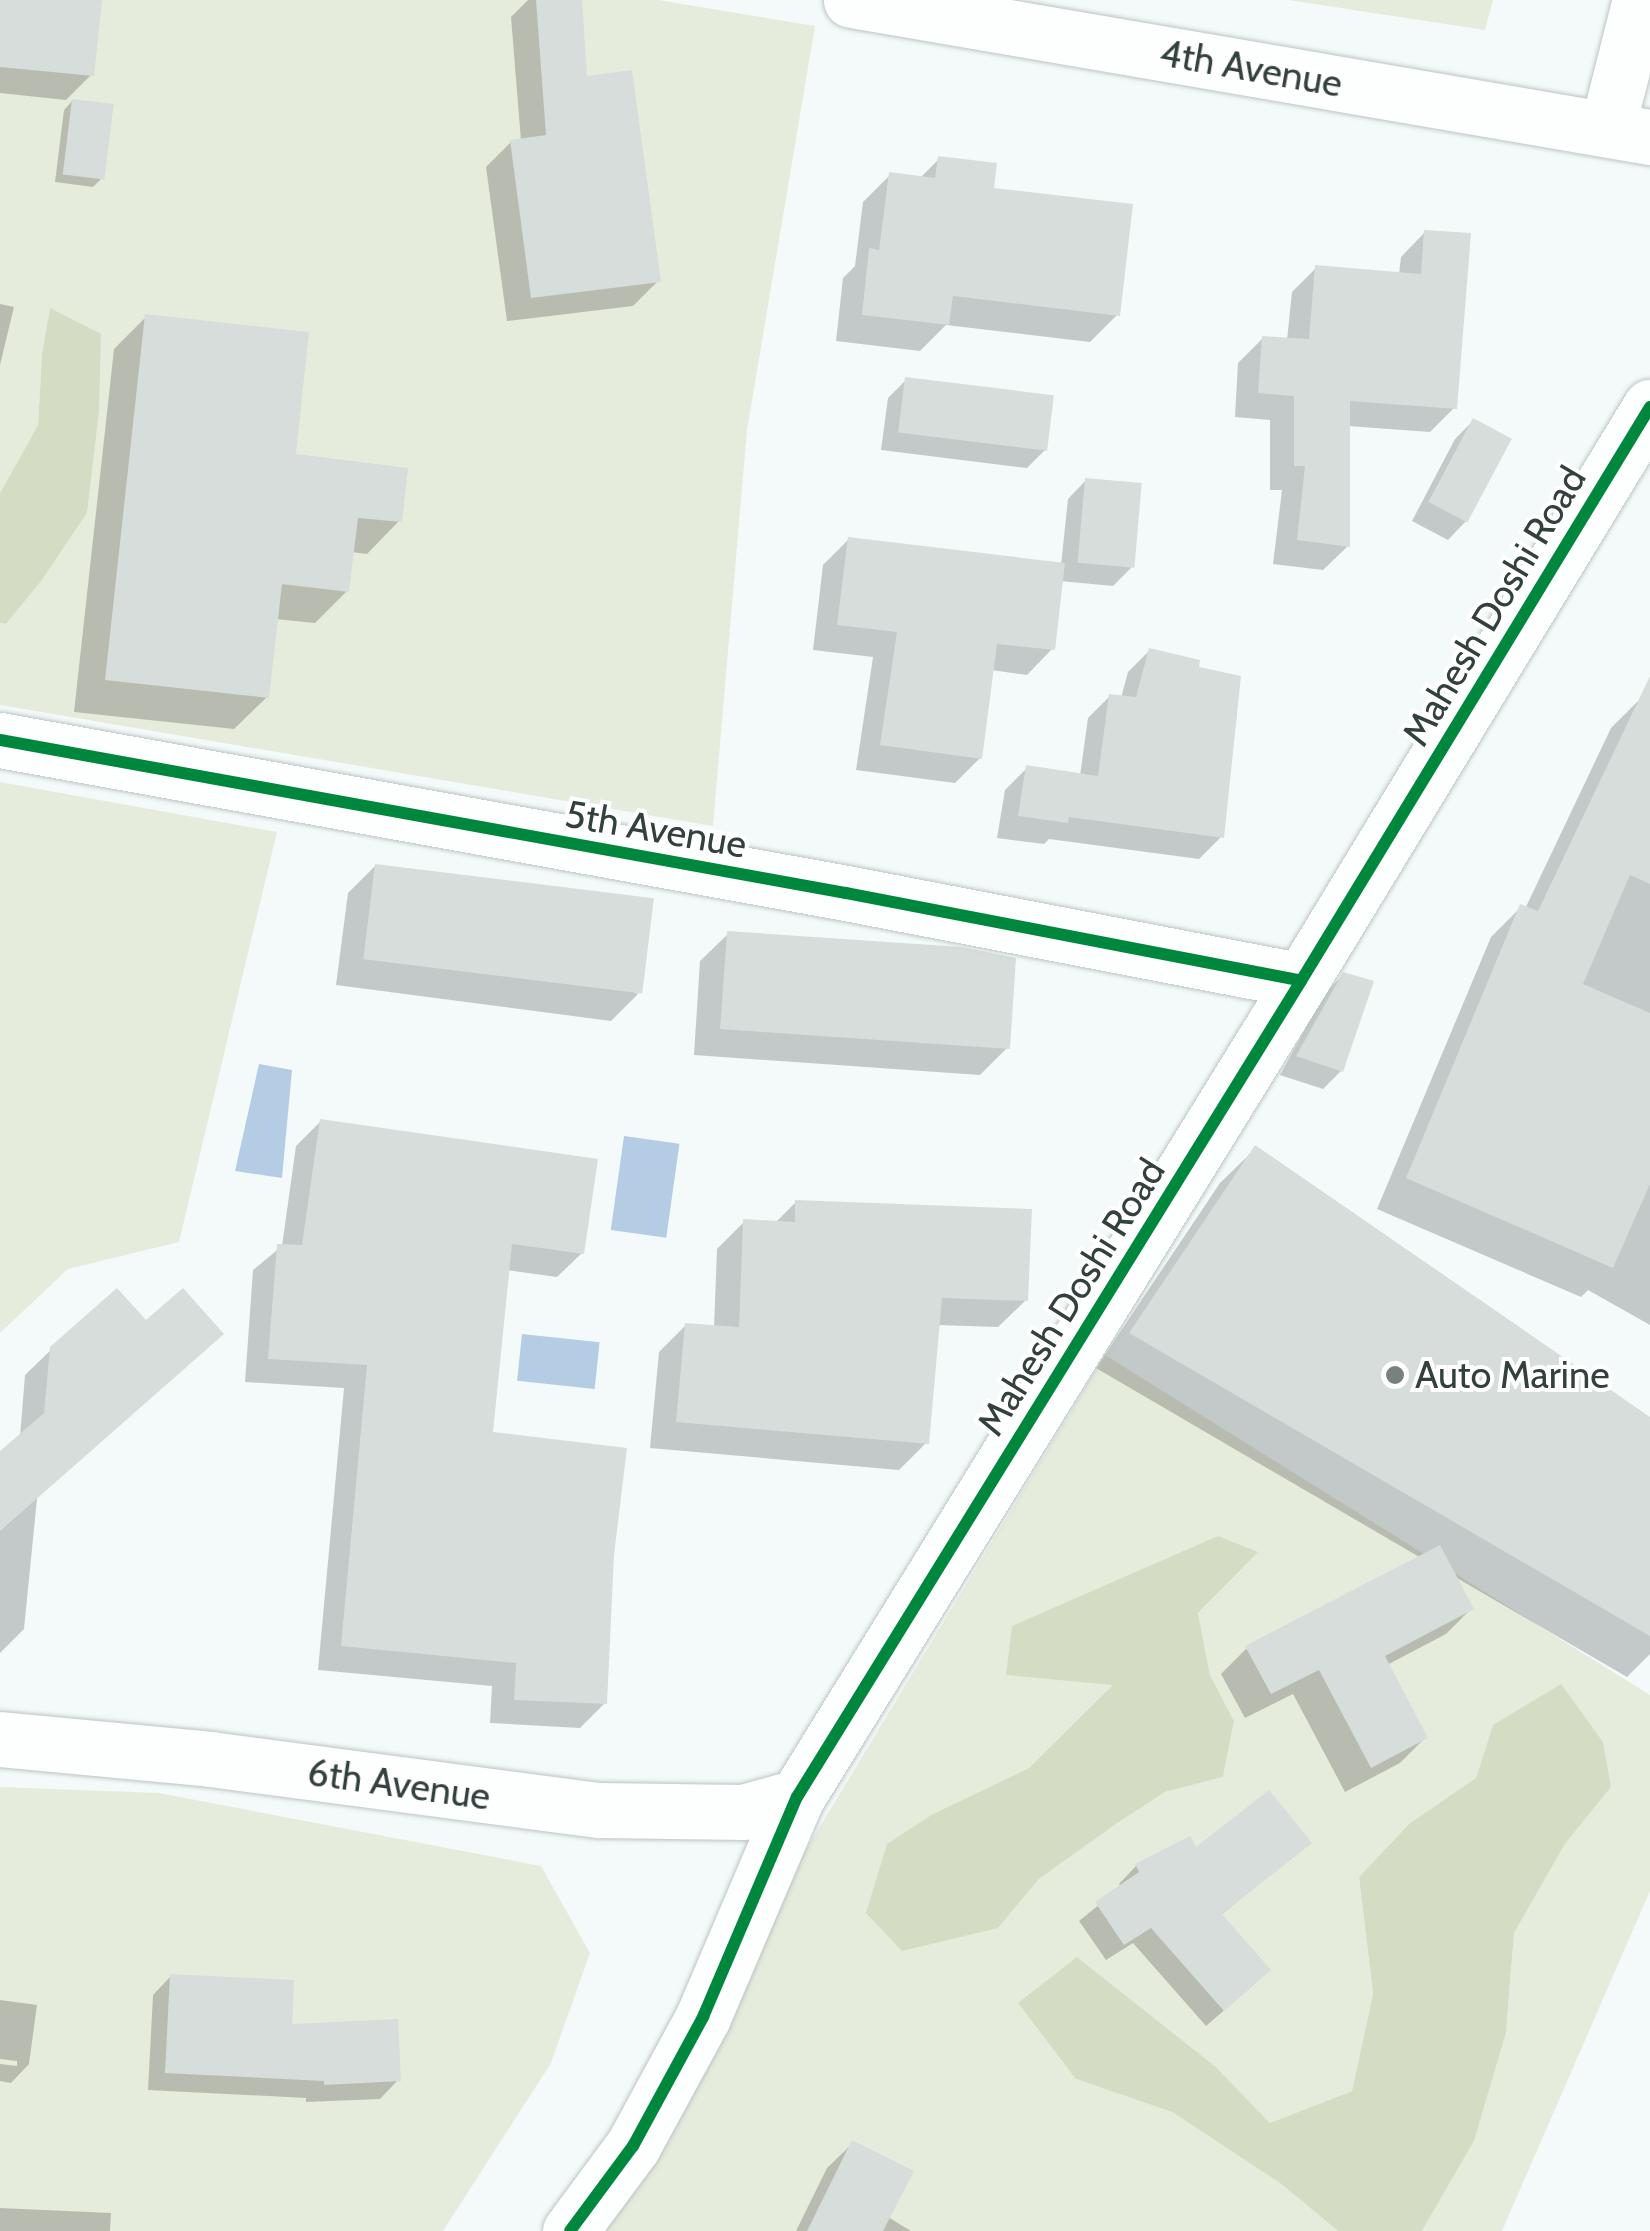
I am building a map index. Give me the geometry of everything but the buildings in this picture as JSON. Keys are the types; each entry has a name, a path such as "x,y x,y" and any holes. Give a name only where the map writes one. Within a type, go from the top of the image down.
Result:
{"street":[{"name":"4th Avenue","path":"851,0 1628,133"},
{"path":"1628,133 1640,0"},
{"name":"Mahesh Doshi Road","path":"570,2231 633,2146 702,2017 796,1797 1302,982 1650,407"},
{"name":"5th Avenue","path":"0,740 846,893 1302,982"},
{"name":"6th Avenue","path":"0,1739 210,1759 600,1810 743,1812 796,1797"}],"green space":[{"path":"0,0 658,0 815,26 747,430 713,826 0,705 0,623 6,624 42,580 87,513 101,335 50,309 42,354 38,425 0,493"},
{"path":"1288,0 1493,0 1485,30"},
{"path":"50,308 101,334 99,411 87,513 42,580 6,624 0,623 0,493 38,425 42,354"},
{"path":"0,782 277,832 179,1242 68,1269 0,1333"},
{"path":"1105,1355 1650,1695 1650,1891 1502,2231 1422,2231 1474,2141 1506,2033 1514,1933 1565,1844 1611,1787 1493,1725 1476,1778 1410,1823 1359,1877 1373,1995 1352,2091 1270,2123 1216,2067 1077,1957 1076,2079 1172,2112 1280,2183 1338,2231 589,2231 752,1939","holes":["1257,1552 1198,1613 1210,1675 1234,1721 1223,1777 1165,1792 1116,1824 1039,1879 998,1928 887,1844 931,1815 1029,1768"]},
{"path":"1218,1536 1258,1552 1198,1613 1210,1675 1234,1721 1223,1777 1165,1792 1116,1824 1039,1879 998,1928 902,1951 866,1913 887,1844 931,1815 1029,1768 1113,1685 1006,1675 1012,1626"},
{"path":"1561,1684 1603,1742 1611,1787 1565,1844 1514,1933 1506,2033 1474,2141 1422,2231 1338,2231 1280,2183 1172,2112 1076,2079 1018,2003 1077,1957 1216,2067 1270,2123 1352,2091 1373,1994 1359,1877 1410,1823 1476,1778 1493,1725"},
{"path":"0,1787 159,1793 541,1866 590,1953 551,2063 443,2231 0,2231"}],"water":[{"path":"259,1064 292,1070 282,1178 235,1171"},
{"path":"624,1136 679,1144 666,1238 611,1230"},
{"path":"522,1334 600,1342 595,1389 517,1381"}],"cycle path":[{"path":"570,2231 633,2146 703,2017 797,1797 1650,407"},
{"path":"0,740 846,893 1301,981"}],"place":[{"name":"Auto Marine","path":"1395,1375"}]}
